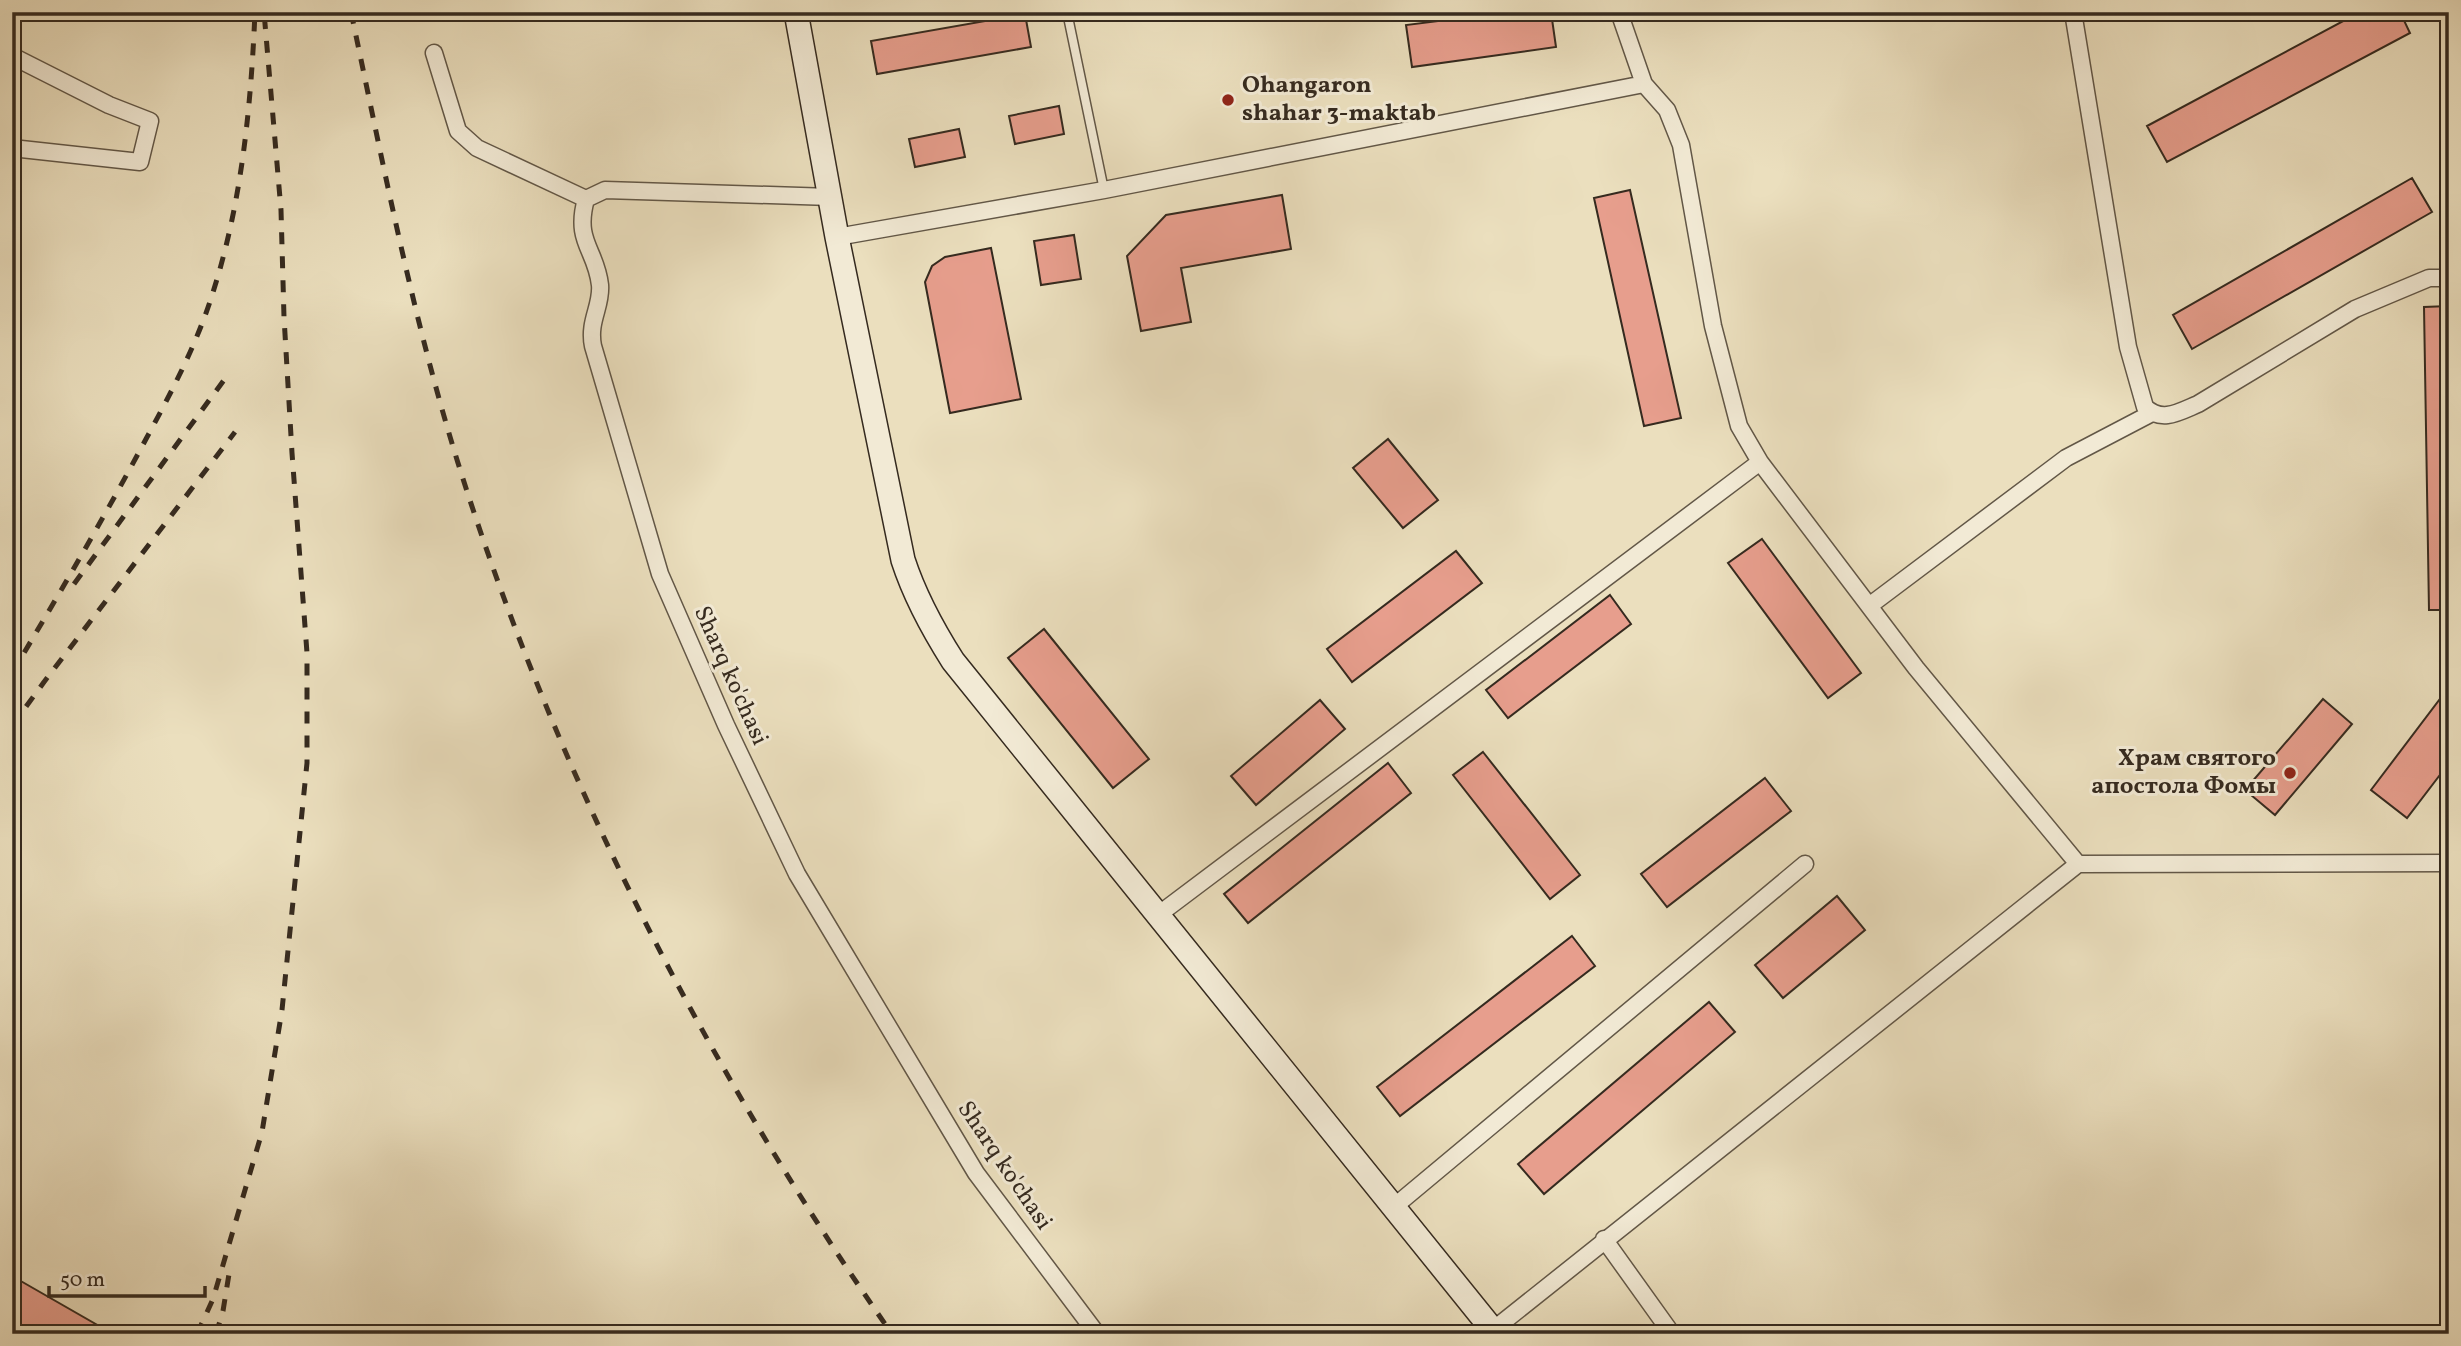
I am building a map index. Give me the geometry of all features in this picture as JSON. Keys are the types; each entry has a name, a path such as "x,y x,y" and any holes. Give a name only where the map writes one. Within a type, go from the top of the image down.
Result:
{"main road":[{"path":"796,12 837,237 903,560 915,596 953,661 1494,1332"}],"street":[{"path":"1619,12 1644,84 1667,110 1681,145 1713,326 1739,426 1760,462 1916,668 2078,864"},
{"path":"2073,12 2128,347 2144,407 2152,413 2160,416 2174,414 2198,404 2355,309 2429,278 2449,278"},
{"path":"434,53 458,131 477,148 586,199 605,190 831,197"},
{"path":"12,56 109,105 150,121 140,162 12,148"},
{"path":"837,237 1104,190 1644,84"},
{"name":"Sharq ko'chasi","path":"586,199 580,218 600,282 592,323 593,345 660,573 726,725 797,874 976,1173 1097,1334"},
{"path":"1869,606 2066,458 2152,413"},
{"path":"1158,915 1760,462"},
{"path":"1494,1332 1604,1239 2078,864 2449,863"},
{"path":"1395,1206 1805,864"},
{"path":"1604,1239 1672,1334"}],"lane":[{"path":"1067,12 1104,190"}],"building":[{"path":"1454,12 1485,12 1485,15 1503,12 1551,12 1556,47 1412,67 1406,25 1455,19"},
{"path":"2360,12 2400,12 2410,33 2167,162 2147,126"},
{"path":"1025,14 1031,47 877,74 871,41"},
{"path":"1059,106 1064,134 1015,144 1009,116"},
{"path":"959,129 965,157 915,167 909,139"},
{"path":"2412,178 2432,212 2192,349 2173,315"},
{"path":"1630,190 1681,418 1644,426 1594,198"},
{"path":"1282,195 1291,249 1181,268 1191,322 1141,331 1127,256 1166,215"},
{"path":"1074,235 1081,279 1041,285 1034,241"},
{"path":"991,248 1021,399 950,413 925,282 932,266 945,257"},
{"path":"2449,306 2449,610 2429,610 2424,307"},
{"path":"1388,439 1438,500 1403,528 1353,468"},
{"path":"1762,539 1861,673 1828,698 1728,563"},
{"path":"1456,551 1482,583 1352,682 1327,649"},
{"path":"1610,595 1631,624 1508,718 1486,690"},
{"path":"1044,629 1149,759 1113,788 1008,658"},
{"path":"2449,687 2449,763 2407,818 2371,790"},
{"path":"2323,699 2352,724 2275,815 2245,790"},
{"path":"1320,700 1345,729 1256,805 1231,776"},
{"path":"1483,752 1580,875 1550,899 1453,775"},
{"path":"1388,763 1411,793 1248,923 1224,894"},
{"path":"1765,778 1791,811 1667,907 1641,874"},
{"path":"1837,896 1865,930 1783,998 1755,965"},
{"path":"1572,936 1595,966 1400,1116 1377,1087"},
{"path":"1709,1002 1735,1032 1544,1194 1518,1164"},
{"path":"12,1276 113,1334 12,1334"}],"railway":[{"path":"12,673 156,421 184,366 208,309 232,221 244,152 255,12"},
{"path":"197,1334 213,1299 262,1132 282,1010 307,763 307,653 284,317 281,210 264,12"},
{"path":"351,12 399,239 426,351 458,463 497,579 541,692 589,805 642,915 699,1023 759,1129 892,1334"},
{"path":"74,584 227,376"},
{"path":"12,726 235,432"},
{"path":"216,1334 229,1274"}],"place":[{"name":"Ohangaron shahar 3-maktab","path":"1228,100"},
{"name":"Храм святого апостола Фомы","path":"2290,773"}]}
